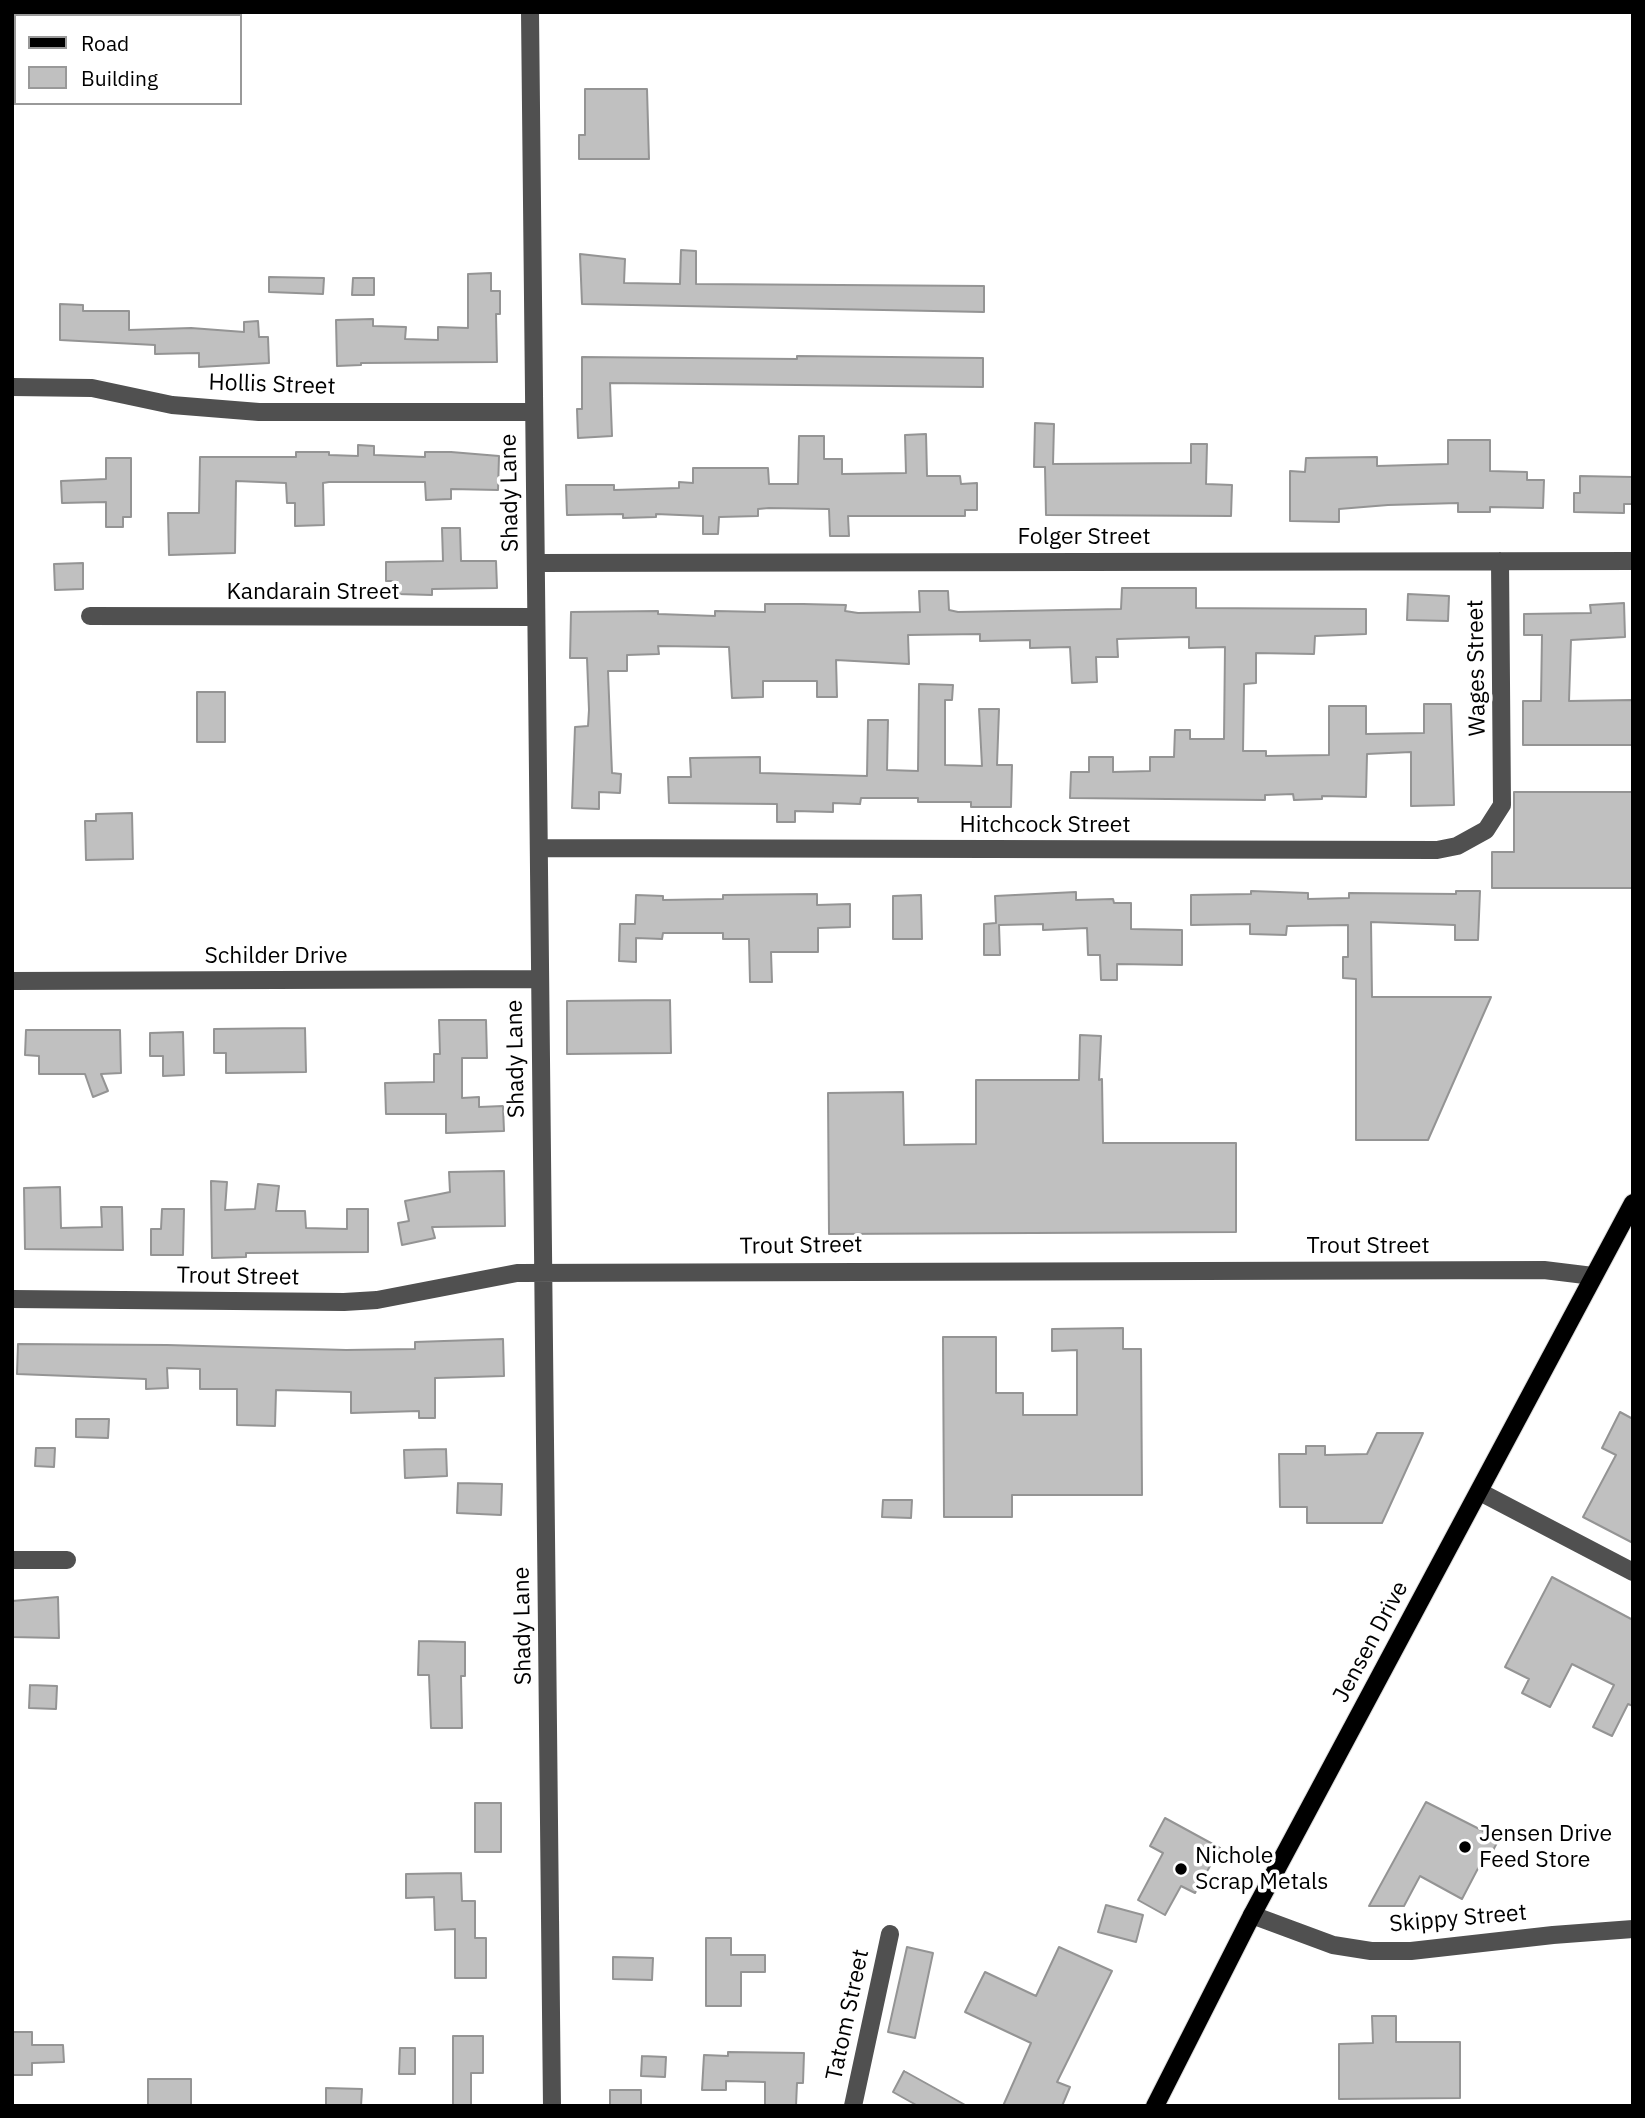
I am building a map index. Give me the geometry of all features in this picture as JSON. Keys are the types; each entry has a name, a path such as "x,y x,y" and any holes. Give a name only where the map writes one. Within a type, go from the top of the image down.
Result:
{"main road":[{"name":"Jensen Drive","path":"1155,2106 1252,1915 1633,1203"}],"street":[{"name":"Shady Lane","path":"530,12 552,2106"},
{"name":"Hollis Street","path":"12,387 92,388 172,405 259,412 533,412"},
{"name":"Wages Street","path":"1500,561 1504,774"},
{"name":"Folger Street","path":"536,564 1633,561"},
{"name":"Kandarain Street","path":"90,616 535,617"},
{"name":"Hitchcock Street","path":"539,848 1437,850 1457,846 1486,830 1502,805 1504,774"},
{"name":"Schilder Drive","path":"12,981 540,979"},
{"name":"Trout Street","path":"12,1299 355,1302 389,1298 495,1275 544,1273 824,1270 1544,1270 1593,1276"},
{"path":"1480,1492 1633,1572"},
{"path":"12,1560 67,1560"},
{"name":"Skippy Street","path":"1252,1915 1333,1945 1371,1951 1410,1951 1553,1934 1633,1929"},
{"name":"Tatom Street","path":"853,2106 890,1934"}],"building":[{"path":"585,89 647,89 649,159 579,159 579,135 585,135"},
{"path":"681,250 696,251 696,284 984,286 984,312 582,304 580,254 625,259 624,283 680,284"},
{"path":"491,273 491,291 500,291 500,314 496,314 497,362 361,363 337,366 336,320 373,319 373,326 406,327 405,339 438,340 438,327 468,328 468,274"},
{"path":"269,277 324,278 323,294 269,292"},
{"path":"353,278 374,278 374,295 352,295"},
{"path":"60,304 83,305 83,311 129,311 129,330 191,328 244,332 244,322 258,321 259,337 268,337 269,363 199,367 199,353 155,354 155,345 60,340"},
{"path":"797,356 983,358 983,387 610,383 612,436 578,438 577,409 582,409 582,357 797,359"},
{"path":"1035,423 1054,424 1053,464 1191,463 1191,444 1207,444 1206,484 1232,485 1231,516 1046,515 1045,467 1034,467"},
{"path":"926,434 927,476 960,476 961,484 977,483 977,510 965,510 965,516 848,516 849,536 830,536 829,509 769,508 758,509 758,516 719,517 718,534 703,534 703,516 656,514 656,517 623,518 623,514 567,515 566,485 614,485 614,490 679,488 679,482 693,483 693,468 768,468 769,484 798,484 799,436 824,436 824,459 842,459 842,474 906,473 905,435"},
{"path":"1448,440 1490,440 1490,471 1527,472 1527,480 1544,480 1543,508 1490,507 1490,512 1458,512 1458,503 1388,505 1339,509 1339,522 1290,521 1290,471 1305,472 1306,458 1377,457 1377,466 1448,464"},
{"path":"358,445 374,446 374,455 425,457 425,452 451,452 499,456 498,490 451,489 451,499 426,500 425,482 323,483 324,525 295,526 295,503 287,503 286,483 236,481 235,553 169,555 168,513 199,513 200,457 296,457 296,452 329,452 329,455 358,456"},
{"path":"106,458 131,458 131,517 123,517 123,527 106,527 106,502 62,503 61,481 106,479"},
{"path":"1580,476 1633,477 1633,504 1624,504 1624,513 1574,512 1574,493 1580,493"},
{"path":"442,528 460,528 461,561 496,561 497,588 432,589 432,595 397,594 397,581 386,581 386,562 443,561"},
{"path":"83,563 83,589 55,590 54,564"},
{"path":"1122,588 1196,588 1196,608 1366,609 1366,634 1315,636 1314,654 1256,653 1256,683 1244,684 1243,751 1266,751 1266,756 1329,755 1329,706 1366,706 1366,734 1424,733 1424,704 1451,704 1454,805 1411,806 1411,752 1367,754 1366,797 1322,796 1322,799 1294,800 1293,794 1265,795 1265,800 1070,798 1071,772 1089,772 1089,757 1113,757 1113,772 1150,771 1150,757 1174,757 1175,730 1190,730 1190,739 1224,739 1225,647 1189,648 1189,637 1117,639 1118,657 1096,657 1097,682 1072,683 1070,647 1030,648 1030,640 980,641 980,634 908,635 909,664 836,660 837,697 817,697 817,681 763,681 763,697 732,698 729,647 658,646 659,654 627,655 627,671 608,671 612,773 621,774 620,793 599,792 599,809 572,808 575,727 588,726 589,710 587,658 570,658 571,612 658,611 658,614 715,616 715,611 765,612 765,604 803,604 846,605 845,611 858,613 920,612 919,591 948,591 949,610 958,612 1121,609"},
{"path":"1408,594 1449,596 1448,621 1407,620"},
{"path":"1624,603 1625,637 1571,640 1569,701 1633,700 1633,745 1523,745 1523,701 1541,701 1542,635 1524,635 1524,614 1591,613 1590,605"},
{"path":"919,684 953,685 952,700 945,700 945,765 982,766 979,709 999,709 997,765 1012,765 1011,807 971,807 971,802 918,802 918,798 861,798 860,804 833,803 833,812 795,811 795,822 777,822 777,804 669,803 668,777 691,777 690,758 760,757 760,773 867,776 868,720 888,720 887,770 918,771"},
{"path":"197,692 225,692 225,742 197,742"},
{"path":"1514,792 1633,792 1633,888 1492,888 1492,852 1514,852"},
{"path":"132,813 133,859 86,860 85,821 96,821 96,814"},
{"path":"1251,891 1308,893 1308,899 1349,898 1349,893 1456,894 1456,891 1480,891 1478,940 1455,940 1455,925 1371,922 1372,997 1491,997 1428,1140 1356,1140 1356,979 1343,978 1343,957 1348,957 1348,925 1287,926 1286,935 1250,934 1250,924 1191,925 1191,895 1251,894"},
{"path":"1076,892 1076,900 1113,899 1114,903 1131,903 1131,929 1182,930 1182,965 1117,964 1117,980 1101,980 1100,955 1088,955 1087,928 1043,930 1043,924 999,925 1000,955 984,955 984,924 996,923 995,896"},
{"path":"817,894 817,905 850,904 850,927 818,928 818,952 771,952 772,982 750,982 749,939 723,939 723,933 663,933 662,939 636,938 636,962 619,961 620,924 635,924 636,895 663,896 663,900 723,899 723,895"},
{"path":"921,895 922,939 893,939 893,896"},
{"path":"670,1000 671,1053 567,1054 567,1001"},
{"path":"439,1020 486,1020 487,1058 462,1058 462,1098 479,1097 479,1107 503,1106 504,1131 446,1133 446,1114 386,1114 385,1083 434,1082 434,1054 440,1054"},
{"path":"305,1028 306,1072 226,1073 226,1053 214,1053 214,1029"},
{"path":"26,1030 120,1030 121,1073 101,1074 108,1091 93,1097 85,1074 39,1074 39,1056 25,1055"},
{"path":"183,1032 184,1075 163,1076 163,1056 150,1056 150,1033"},
{"path":"1080,1035 1101,1036 1099,1080 1102,1079 1103,1143 1236,1143 1236,1232 829,1234 828,1093 903,1092 904,1145 976,1144 976,1080 1079,1080"},
{"path":"504,1171 505,1226 432,1227 435,1238 402,1245 398,1223 409,1221 405,1201 450,1192 449,1172"},
{"path":"211,1181 227,1182 225,1210 255,1209 258,1184 279,1186 276,1211 305,1211 306,1228 347,1229 347,1209 368,1209 368,1252 246,1253 246,1257 212,1258"},
{"path":"60,1187 61,1228 102,1227 101,1207 122,1207 123,1250 25,1249 24,1188"},
{"path":"162,1209 184,1209 183,1255 151,1255 151,1229 161,1229"},
{"path":"1123,1328 1123,1349 1141,1349 1142,1495 1012,1495 1012,1517 944,1517 943,1337 996,1337 996,1393 1023,1393 1023,1415 1077,1415 1077,1350 1052,1351 1052,1329"},
{"path":"503,1339 504,1376 435,1378 435,1418 419,1418 419,1411 351,1413 351,1392 276,1390 275,1426 237,1425 237,1389 200,1389 200,1369 167,1368 168,1388 146,1389 146,1379 17,1374 18,1344 346,1350 415,1349 415,1342"},
{"path":"1620,1412 1633,1419 1633,1543 1583,1517 1616,1455 1602,1448"},
{"path":"76,1419 109,1419 108,1438 76,1437"},
{"path":"1377,1433 1423,1433 1382,1523 1307,1523 1307,1507 1280,1507 1279,1454 1306,1454 1306,1446 1325,1446 1325,1455 1367,1454"},
{"path":"36,1448 55,1448 54,1467 35,1466"},
{"path":"446,1449 447,1476 405,1478 404,1450"},
{"path":"458,1483 502,1484 501,1515 457,1513"},
{"path":"883,1500 912,1500 911,1518 882,1517"},
{"path":"1552,1577 1633,1620 1633,1706 1628,1704 1612,1736 1593,1727 1614,1685 1572,1664 1550,1707 1522,1693 1529,1679 1505,1667"},
{"path":"58,1597 59,1638 12,1637 12,1601"},
{"path":"419,1641 465,1642 465,1676 461,1676 462,1728 431,1728 429,1675 418,1675"},
{"path":"30,1685 57,1686 56,1709 29,1708"},
{"path":"1426,1802 1499,1839 1489,1858 1485,1855 1462,1899 1420,1876 1404,1906 1369,1906"},
{"path":"475,1803 501,1803 501,1852 475,1852"},
{"name":"Nichole Scrap Metals","path":"1165,1818 1220,1848 1195,1893 1181,1886 1165,1915 1138,1900 1163,1853 1150,1846"},
{"path":"461,1873 462,1901 475,1901 475,1938 486,1938 486,1978 455,1978 455,1929 435,1930 434,1897 406,1898 406,1874"},
{"path":"1106,1905 1143,1915 1136,1942 1098,1932"},
{"path":"706,1938 731,1938 731,1955 765,1955 765,1972 741,1972 741,2006 706,2006"},
{"path":"907,1947 933,1953 915,2038 888,2032"},
{"path":"1059,1947 1112,1971 1057,2082 1070,2087 1062,2106 1003,2106 1031,2043 965,2012 985,1972 1036,1996"},
{"path":"613,1957 653,1958 652,1980 613,1979"},
{"path":"1372,2016 1396,2016 1396,2042 1460,2042 1460,2098 1339,2099 1339,2044 1373,2043"},
{"path":"12,2032 32,2032 32,2045 63,2045 64,2062 32,2063 32,2075 12,2075"},
{"path":"453,2036 483,2036 483,2073 471,2073 471,2106 453,2106"},
{"path":"400,2048 415,2048 415,2074 399,2074"},
{"path":"728,2052 804,2053 803,2083 797,2083 796,2106 765,2106 765,2082 726,2081 726,2090 702,2090 704,2055 728,2056"},
{"path":"642,2056 666,2057 665,2077 641,2076"},
{"path":"904,2071 967,2106 918,2106 893,2092"},
{"path":"148,2079 191,2079 191,2106 148,2106"},
{"path":"326,2088 362,2089 361,2106 326,2106"},
{"path":"610,2090 641,2090 641,2106 610,2106"}],"place":[{"name":"Jensen Drive Feed Store","path":"1465,1847"},
{"name":"Nichole Scrap Metals","path":"1181,1869"}]}
